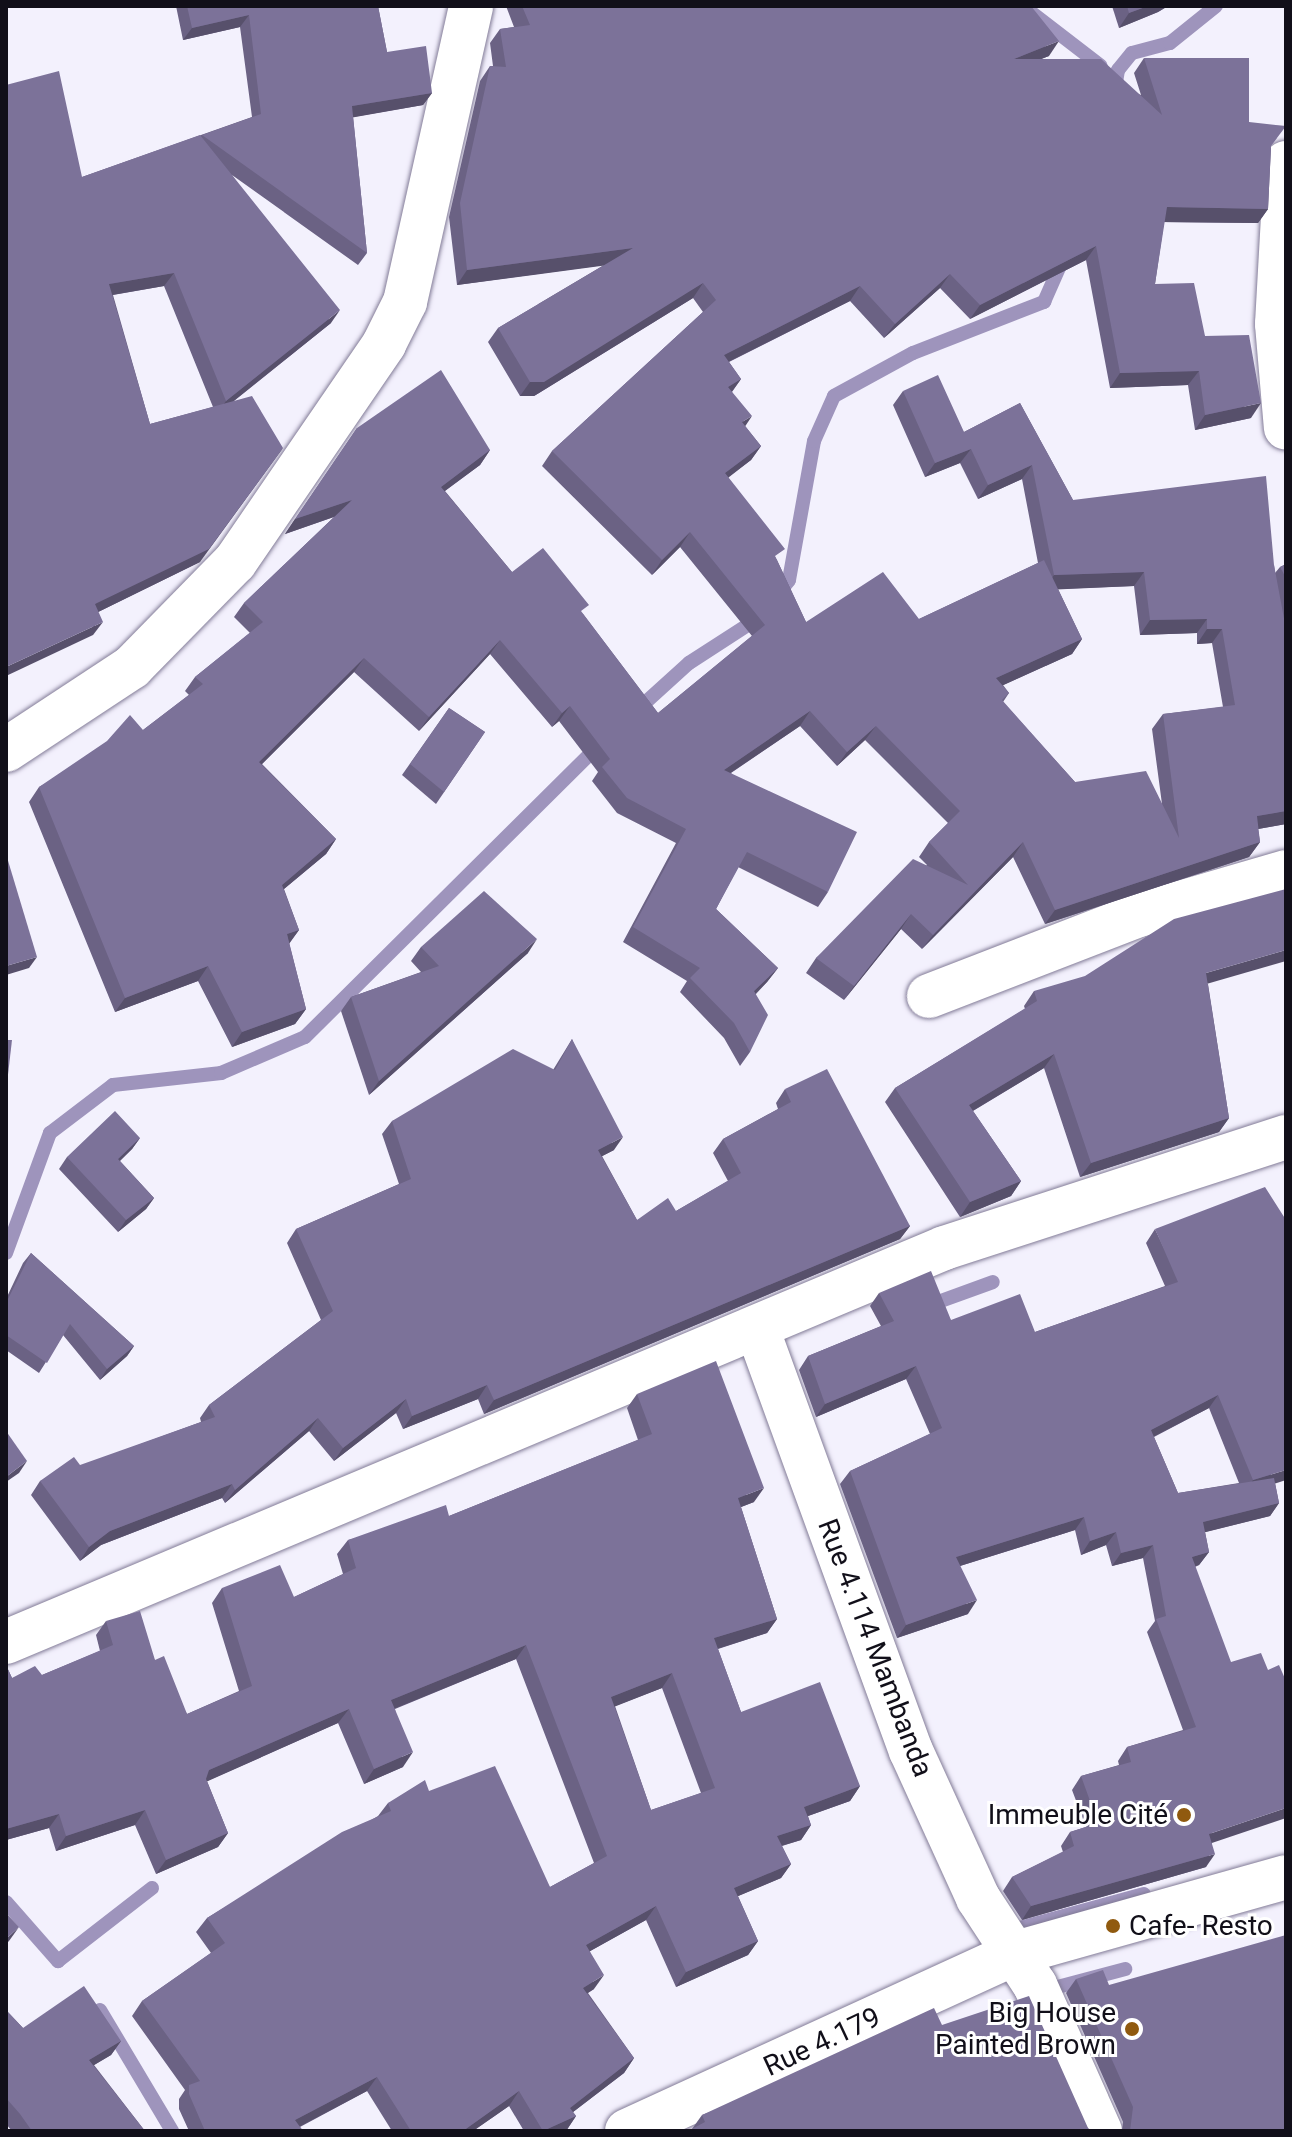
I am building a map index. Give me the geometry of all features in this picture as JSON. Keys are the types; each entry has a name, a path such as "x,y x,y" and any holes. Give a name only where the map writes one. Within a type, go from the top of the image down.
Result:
{"street":[{"path":"6,750 132,667 235,562 384,344 405,302 471,6"},
{"path":"1286,163 1277,324 1286,425"},
{"path":"929,996 1139,915 1286,872"},
{"path":"6,1642 758,1331 944,1248 1286,1137"},
{"name":"Rue 4.114 Mambanda","path":"758,1331 911,1751 978,1898 1016,1953 1100,2131"},
{"name":"Rue 4.179","path":"627,2131 1016,1953 1286,1877"}],"building":[{"path":"187,6 378,6 387,52 426,46 432,93 352,106 367,253 202,135 261,114 249,15 192,28"},
{"path":"522,6 1031,6 1059,41 1014,59 1101,59 1162,115 1144,58 1249,58 1249,122 1286,126 1271,146 1268,209 1167,207 1155,284 1194,283 1205,336 1249,335 1261,403 1205,415 1199,371 1120,373 1096,246 980,305 950,274 895,324 860,286 724,355 741,379 728,387 752,416 742,422 761,446 725,473 785,549 775,556 806,622 883,572 919,619 1044,560 1082,639 996,678 1009,693 1002,700 1075,782 1146,771 1179,838 1163,714 1235,705 1222,629 1207,629 1207,619 1150,620 1144,572 1054,575 1032,465 988,485 971,449 935,463 903,391 938,375 964,432 1020,403 1073,500 1266,476 1274,565 1286,629 1286,811 1257,816 1260,842 1055,910 1023,842 933,935 911,914 854,986 816,958 913,859 968,885 929,842 960,811 876,726 847,752 810,711 724,770 857,832 828,892 747,852 716,909 778,968 754,991 768,1015 750,1052 734,1023 690,978 700,968 633,927 686,829 627,798 602,767 610,759 570,706 562,713 500,640 429,717 364,658 259,762 336,839 282,885 299,930 287,934 306,1009 242,1032 208,966 125,998 39,787 107,741 130,715 143,730 203,684 195,677 263,622 244,603 352,500 295,519 357,428 441,370 490,450 441,487 512,572 543,548 589,605 581,611 658,713 765,625 690,532 662,560 552,451 716,300 703,283 544,382 530,382 498,328 633,248 467,270 460,203 490,66 506,67 500,29 530,25"},
{"path":"1127,6 1148,6 1129,13"},
{"path":"59,71 82,177 200,135 340,310 226,401 174,273 109,284 150,424 252,396 283,448 209,549 95,604 103,622 6,667 6,85"},
{"path":"1286,564 1286,578 1280,567"},
{"path":"449,708 485,732 444,792 410,764"},
{"path":"6,854 37,957 6,966"},
{"path":"1286,889 1286,950 1206,973 1229,1118 1091,1163 1054,1054 969,1105 1021,1181 970,1202 895,1088 1037,1001 1034,991 1085,976 1174,919"},
{"path":"484,891 537,939 379,1081 351,997 439,966 421,947"},
{"path":"572,1039 623,1137 598,1150 637,1220 668,1198 676,1211 741,1173 723,1139 791,1102 785,1089 827,1069 910,1226 494,1400 487,1385 412,1416 406,1399 343,1448 318,1418 235,1490 232,1484 110,1531 89,1547 40,1481 74,1457 80,1465 215,1417 209,1405 333,1311 296,1229 411,1179 392,1121 513,1049 555,1070"},
{"path":"6,1040 12,1040 6,1092"},
{"path":"115,1111 140,1138 118,1159 154,1198 126,1220 67,1157"},
{"path":"1265,1187 1286,1220 1286,1470 1253,1480 1218,1395 1151,1430 1178,1493 1274,1478 1279,1503 1203,1522 1209,1552 1192,1557 1231,1662 1261,1653 1268,1670 1279,1665 1286,1681 1286,1808 1209,1834 1215,1854 1031,1906 1012,1877 1074,1846 1070,1832 1098,1823 1081,1776 1131,1762 1127,1747 1196,1727 1156,1619 1166,1616 1153,1545 1121,1553 1116,1532 1090,1541 1084,1517 956,1557 977,1600 906,1625 850,1471 942,1428 916,1366 825,1404 808,1356 894,1321 879,1293 931,1271 951,1320 1020,1294 1035,1332 1178,1282 1155,1229"},
{"path":"31,1253 134,1346 107,1369 70,1324 47,1363 6,1335 6,1303"},
{"path":"716,1361 764,1488 738,1498 777,1619 714,1638 741,1712 820,1682 860,1786 804,1807 811,1825 777,1836 791,1864 734,1888 758,1941 686,1972 656,1906 586,1945 604,1975 583,1988 634,2058 570,2108 576,2116 543,2131 519,2091 463,2131 411,2131 377,2077 295,2120 303,2131 205,2131 189,2094 189,2085 200,2081 142,2001 225,1943 207,1918 342,1832 391,1811 388,1803 425,1780 429,1791 495,1766 550,1887 607,1856 526,1645 391,1700 413,1752 374,1769 349,1709 209,1770 206,1779 228,1833 166,1860 145,1810 66,1836 59,1814 6,1829 6,1665 12,1678 35,1666 42,1675 113,1645 106,1621 140,1611 155,1660 164,1656 187,1714 252,1686 222,1588 280,1565 294,1597 356,1568 348,1540 446,1505 449,1516 652,1434 637,1394","holes":["672,1673 715,1788 651,1810 611,1697"]},
{"path":"6,1431 27,1461 6,1477"},
{"path":"6,1913 19,1927 6,1939"},
{"path":"1286,1935 1286,2131 1130,2131 1133,2107 1076,1979 1103,1970 1109,1985"},
{"path":"84,1986 121,2041 89,2060 145,2131 32,2131 6,2098 6,2010 23,2028"},
{"path":"1029,1996 1092,2131 688,2131 705,2122 702,2115 934,2008 942,2025"}],"waterway":[{"path":"1023,6 1101,66"},
{"path":"1115,89 1118,70 1132,53 1170,43 1216,6"},
{"path":"777,595 789,580 814,441 834,396 913,353 1044,302 1063,259"},
{"path":"636,711 689,663 760,617"},
{"path":"6,1253 50,1133 113,1085 221,1073 305,1037 600,744"},
{"path":"927,1306 993,1282"},
{"path":"6,1902 58,1961 152,1888"},
{"path":"1005,1932 1144,1894"},
{"path":"1052,1995 1050,1989 1125,1969"},
{"path":"100,2010 172,2131"}],"place":[{"name":"Immeuble Cité","path":"1184,1815"},
{"name":"Cafe- Resto","path":"1113,1926"},
{"name":"Big House Painted Brown","path":"1132,2029"}]}
